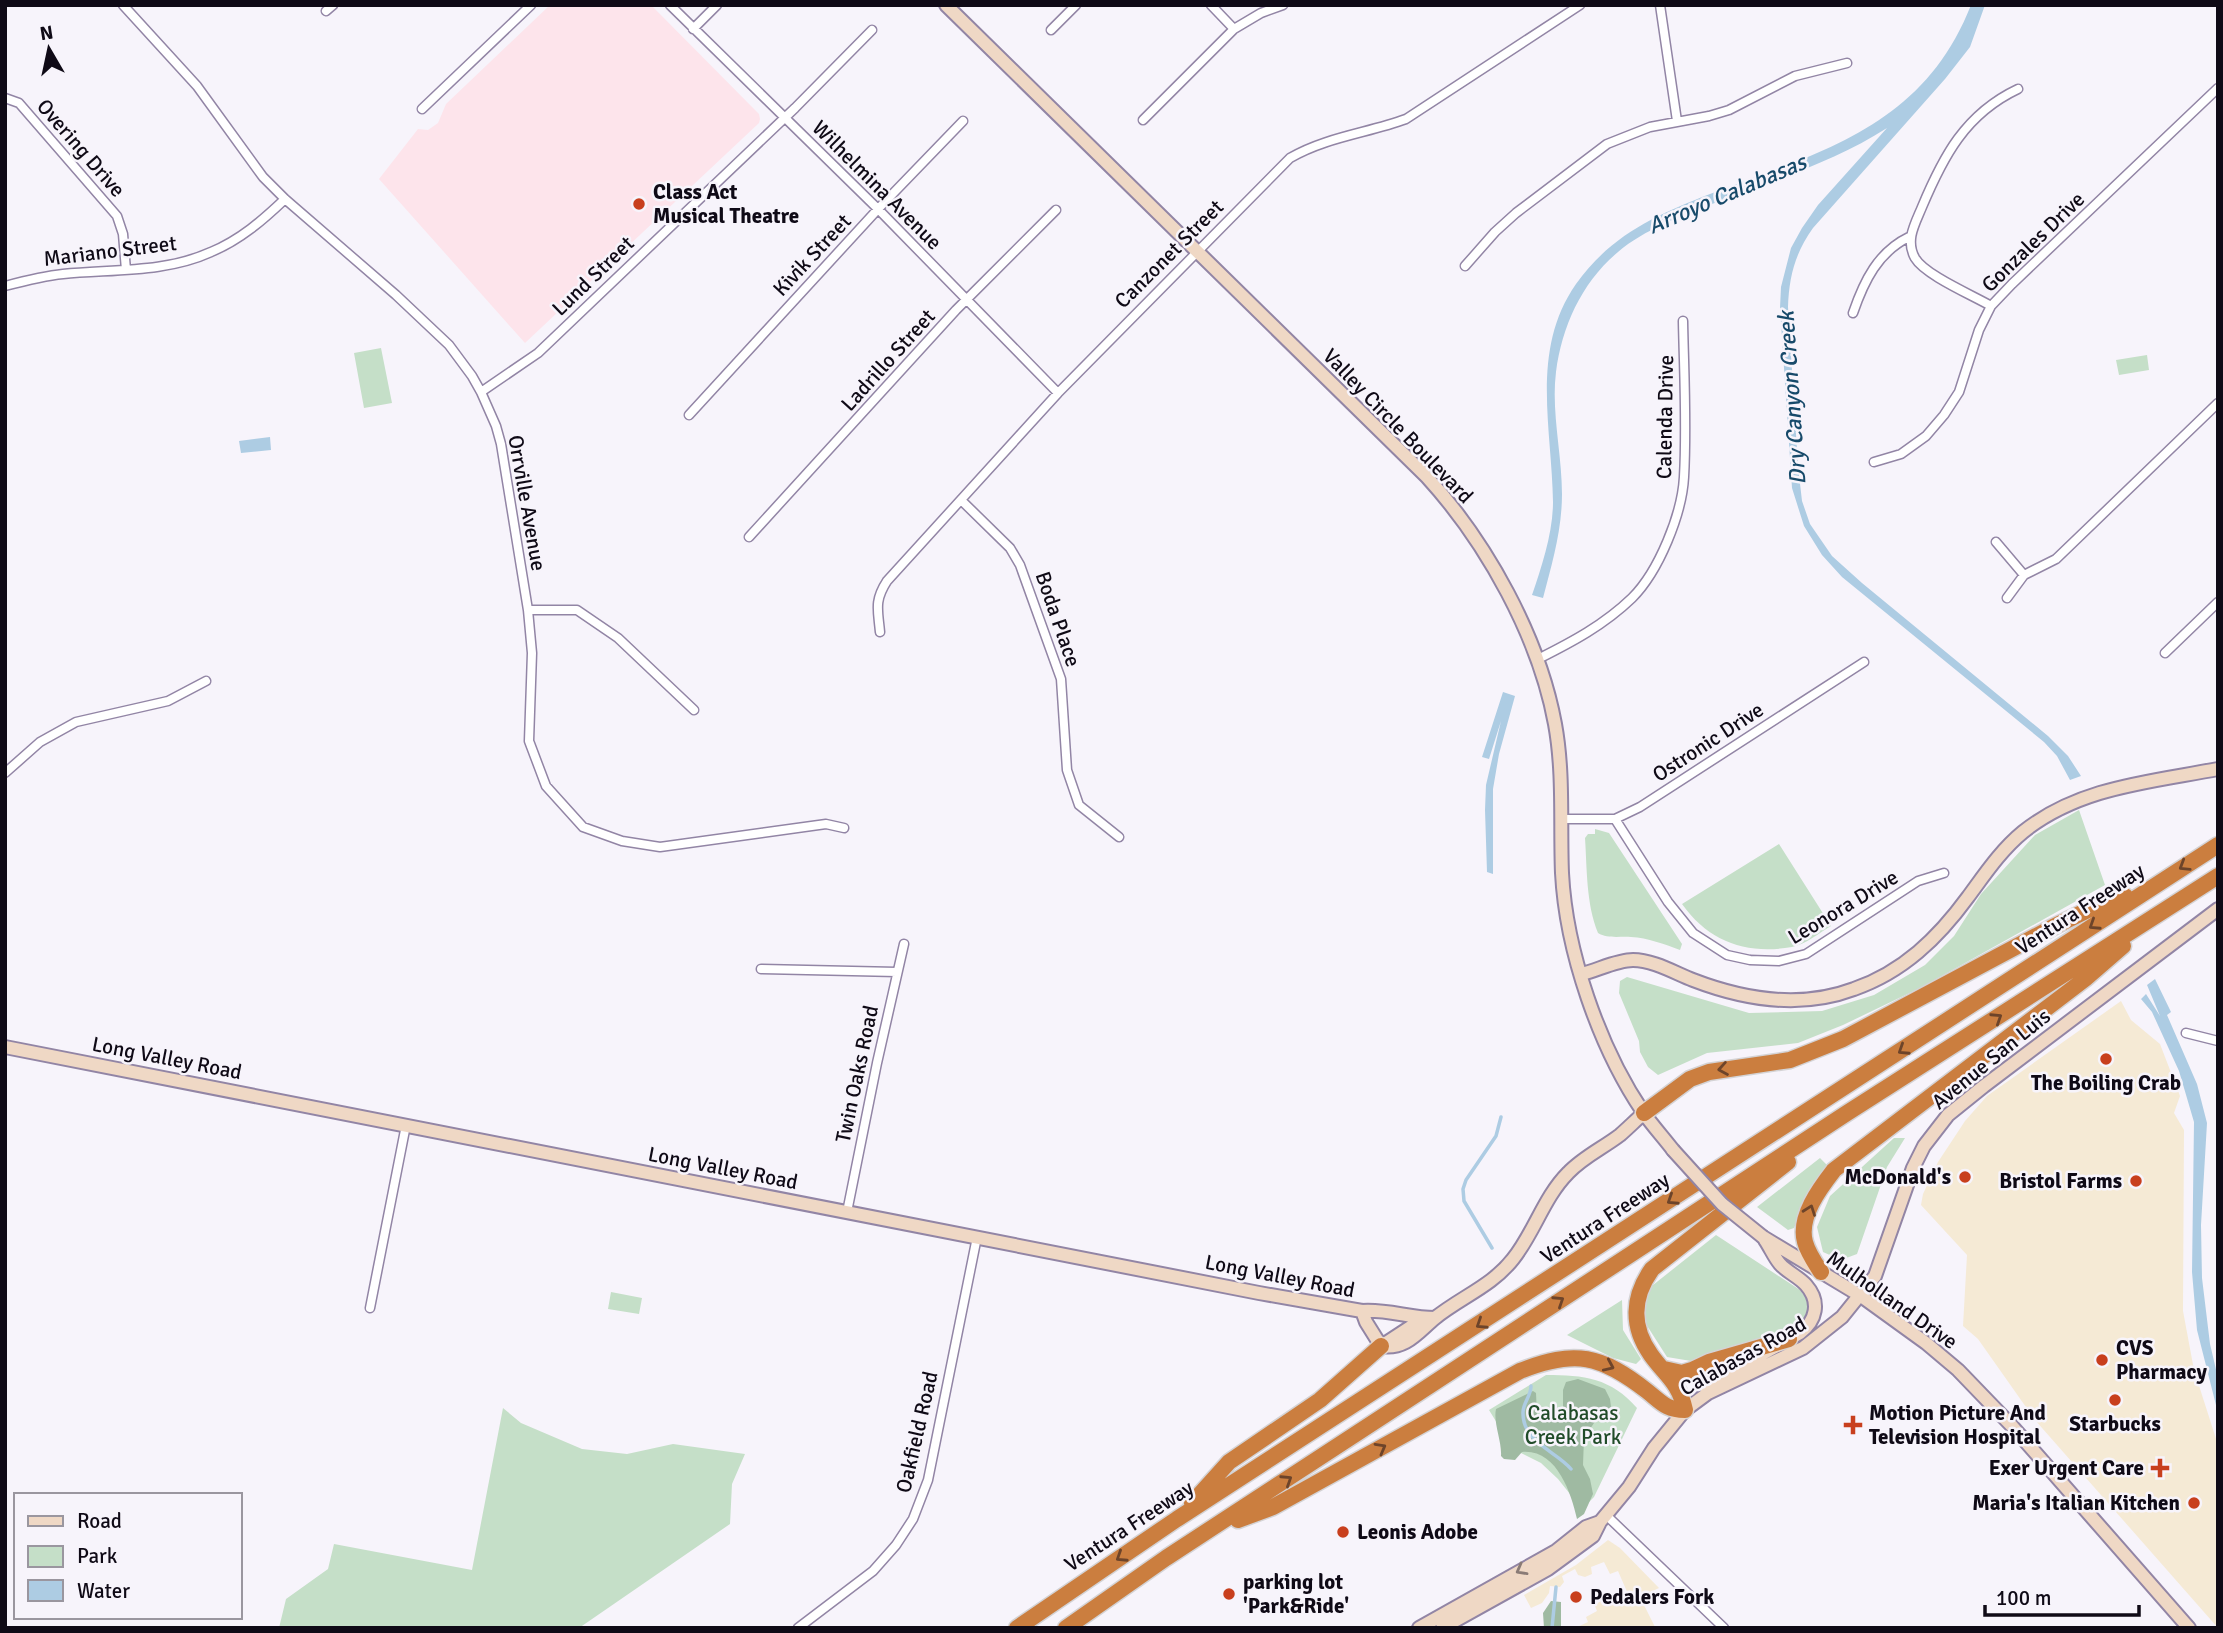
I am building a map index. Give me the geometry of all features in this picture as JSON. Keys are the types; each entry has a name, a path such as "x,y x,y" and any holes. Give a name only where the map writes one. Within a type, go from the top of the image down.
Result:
{"highway":[{"name":"Ventura Freeway","path":"1017,1628 1177,1519 2218,845"},
{"path":"1066,1628 1209,1530 1847,1113 2218,876"},
{"path":"1644,1113 1690,1079 1709,1072 1790,1060 1843,1039 2090,909 2151,887"},
{"path":"1821,1272 1806,1247 1804,1234 1815,1198 1834,1170 2085,979 2160,913"},
{"path":"1209,1530 1273,1507 1520,1371 1546,1361 1583,1358 1607,1364 1618,1369 1670,1410 1685,1410 1678,1389 1651,1355 1638,1333 1638,1294 1642,1283 1651,1269 1748,1195 1847,1113"},
{"path":"1664,1369 1682,1373 1709,1362 1789,1339"},
{"path":"1177,1519 1229,1462 1320,1400 1381,1346"}],"main road":[{"name":"Valley Circle Boulevard","path":"946,5 1195,253 1356,406 1445,497 1470,530 1500,579 1538,659 1558,740 1562,875 1582,974 1607,1045 1644,1113"},
{"path":"1582,974 1631,960 1756,999 1804,1000 1853,990 1879,979 1924,948 1947,925 2007,847 2042,818 2076,800 2106,790 2218,769"},
{"name":"Avenue San Luis","path":"1861,1296 1875,1276 1913,1168 1924,1146 1942,1123 1984,1086 2218,909"},
{"name":"Long Valley Road","path":"5,1047 1363,1311 1376,1310 1415,1318 1435,1318"},
{"path":"1363,1311 1366,1322 1381,1346 1390,1348 1404,1344 1423,1332 1435,1318 1501,1273 1567,1174 1584,1158 1620,1135 1644,1113"},
{"name":"Mulholland Drive","path":"1644,1113 1673,1150 1722,1203 1763,1237 1861,1296 1926,1343 1968,1380 2011,1425 2189,1628"},
{"path":"1685,1410 1706,1385 1789,1339 1809,1326 1814,1316 1813,1295 1806,1285 1780,1264 1763,1237"},
{"name":"Calabasas Road","path":"1442,1628 1548,1569 1580,1547 1593,1536 1603,1518 1629,1487 1665,1433 1685,1410 1708,1393 1803,1348 1842,1317 1861,1296"},
{"name":"Calabasas Road","path":"1419,1628 1556,1550 1586,1527 1603,1518"}],"street":[{"name":"Orrville Avenue","path":"123,5 197,86 263,177 449,345 481,392 501,444 528,610 532,653 529,741 546,786 583,828 622,841 660,847 826,824 844,828"},
{"path":"422,109 531,5"},
{"name":"Wilhelmina Avenue","path":"670,5 878,209 1058,393"},
{"path":"693,29 718,5"},
{"path":"1051,30 1076,5"},
{"path":"1211,5 1234,29"},
{"path":"1143,120 1234,29 1261,13 1283,5"},
{"name":"Canzonet Street","path":"880,632 877,602 887,582 1058,393 1290,158 1311,145 1406,119 1580,5"},
{"path":"1660,5 1677,121"},
{"name":"Lund Street","path":"481,392 538,353 872,30"},
{"path":"1465,267 1495,232 1516,213 1607,145 1650,127 1729,110 1796,76 1847,63"},
{"name":"Gonzales Drive","path":"1874,462 1901,454 1926,436 1959,392 1979,330 1991,306 2218,88"},
{"path":"1991,306 1924,270 1914,256 1909,237 1938,168 1950,148 1982,114 2007,94 2018,89"},
{"name":"Overing Drive","path":"5,98 19,103 117,216 126,270"},
{"name":"Kivik Street","path":"689,415 878,209 963,121"},
{"name":"Mariano Street","path":"5,286 62,274 173,264 211,252 258,225 285,199"},
{"name":"Ladrillo Street","path":"749,537 967,300 1056,210"},
{"path":"1853,313 1862,288 1878,260 1896,243 1909,237"},
{"name":"Calenda Drive","path":"1538,659 1580,638 1634,596 1665,547 1676,517 1684,479 1683,321"},
{"path":"2007,598 2024,575 2056,559 2218,403"},
{"name":"Boda Place","path":"961,500 1010,548 1020,565 1061,679 1067,770 1079,805 1119,837"},
{"path":"1996,542 2024,575"},
{"path":"2165,653 2218,602"},
{"path":"528,610 577,610 618,638 694,710"},
{"name":"Ostronic Drive","path":"1561,819 1615,819 1640,807 1864,662"},
{"path":"5,773 40,742 76,722 168,701 206,681"},
{"name":"Leonora Drive","path":"1615,819 1679,918 1693,933 1727,955 1750,960 1779,961 1806,954 1918,881 1944,873"},
{"name":"Twin Oaks Road","path":"847,1212 904,944"},
{"path":"761,969 897,972"},
{"path":"2186,1033 2218,1041"},
{"path":"370,1308 406,1125"},
{"name":"Oakfield Road","path":"798,1628 873,1571 896,1545 913,1519 928,1479 977,1237"},
{"path":"1603,1518 1724,1628"}],"shaded area":[{"path":"550,5 651,5 759,114 760,119 759,123 525,343 379,179 418,129 428,130 438,123 446,104"},
{"path":"2121,1001 2131,1020 2160,1044 2180,1096 2174,1113 2184,1130 2183,1311 2194,1370 2218,1445 2218,1628 2035,1420 1978,1339 1963,1326 1967,1255 1921,1205 1923,1194 1938,1162 1965,1121 1987,1096"},
{"path":"1608,1540 1620,1548 1659,1588 1640,1597 1655,1627 1575,1628 1588,1622 1586,1617 1597,1611 1595,1606 1599,1602 1617,1594 1619,1598 1628,1594 1618,1571 1610,1574 1604,1562 1591,1567 1592,1574 1585,1577 1578,1575 1575,1569 1562,1576 1564,1582 1560,1587 1550,1586 1542,1603 1531,1608 1524,1595 1576,1565"}],"green space":[{"path":"381,348 392,403 364,408 354,353"},
{"path":"2147,355 2149,370 2119,375 2116,360"},
{"path":"2079,810 2105,885 1922,987 1843,1025 1798,1043 1707,1053 1658,1075 1648,1067 1619,993 1620,981 1627,977 1749,1013 1822,1011 1874,995 1925,965 1954,936 1981,894 2035,835"},
{"path":"1595,829 1609,833 1682,944 1680,950 1644,939 1610,937 1598,933 1589,898 1585,838 1588,834 1595,834"},
{"path":"1779,844 1831,926 1812,938 1792,947 1745,947 1730,943 1704,928 1682,904"},
{"path":"1894,1138 1905,1138 1887,1167 1857,1254 1841,1260 1823,1252 1817,1227 1830,1196"},
{"path":"1820,1158 1829,1167 1809,1194 1794,1228 1788,1230 1757,1207"},
{"path":"1716,1235 1800,1290 1810,1303 1801,1327 1769,1342 1744,1345 1691,1361 1667,1357 1644,1321 1648,1289"},
{"path":"611,1292 642,1298 639,1314 608,1309"},
{"path":"1622,1300 1623,1330 1641,1359 1636,1364 1613,1358 1567,1335"},
{"name":"Calabasas Creek Park","path":"1546,1375 1596,1380 1617,1390 1637,1408 1594,1497 1582,1509 1541,1463 1513,1449 1489,1410"},
{"path":"1578,1379 1605,1389 1611,1407 1596,1420 1584,1438 1583,1465 1593,1494 1584,1514 1577,1519 1566,1486 1553,1465 1545,1458 1522,1452 1515,1460 1501,1456 1495,1414 1496,1409 1533,1391 1536,1393 1537,1415 1548,1420 1563,1408 1566,1382"},
{"path":"503,1408 521,1423 582,1449 627,1454 673,1444 745,1454 732,1484 730,1524 579,1628 279,1628 286,1599 328,1569 334,1544 472,1570"},
{"path":"1551,1601 1561,1602 1561,1628 1544,1628 1543,1613"}],"water":[{"name":"Dry Canyon Creek","path":"1971,5 1985,5 1970,47 1813,228 1794,266 1788,307 1802,501 1810,524 1832,556 2048,736 2068,756 2081,776 2070,780 2057,756 2044,742 1842,577 1822,555 1804,526 1792,488 1780,308 1781,287 1791,248 1818,205 1887,128 1824,161 1651,230 1618,252 1594,277 1576,306 1559,355 1555,402 1562,479 1560,521 1543,598 1532,595 1546,549 1553,513 1548,362 1562,309 1576,284 1604,252 1636,228 1690,202 1829,148 1864,130 1897,107 1926,80 1951,46"},
{"path":"270,437 271,450 241,453 239,441"},
{"path":"1503,692 1515,696 1499,754 1493,789 1493,874 1487,872 1486,785 1501,721 1489,759 1482,757"},
{"path":"2155,979 2171,1012 2167,1015 2197,1084 2207,1123 2201,1225 2202,1278 2210,1344 2218,1378 2218,1413 2197,1330 2192,1272 2194,1122 2179,1071 2152,1012 2141,999 2146,994 2160,1016 2147,985"}],"waterway":[{"name":"Arroyo Calabasas","path":"1492,1248 1464,1201 1463,1189 1466,1180 1496,1136 1501,1117"},
{"name":"Arroyo Calabasas","path":"1531,1386 1523,1412 1528,1431 1571,1469"},
{"name":"Arroyo Calabasas","path":"1552,1628 1556,1587"}],"place":[{"name":"Class Act Musical Theatre","path":"639,204"},
{"name":"The Boiling Crab","path":"2106,1059"},
{"name":"McDonald's","path":"1965,1177"},
{"name":"Bristol Farms","path":"2136,1181"},
{"name":"CVS Pharmacy","path":"2102,1360"},
{"name":"Starbucks","path":"2115,1400"},
{"name":"Motion Picture And Television Hospital","path":"1853,1425"},
{"name":"Exer Urgent Care","path":"2160,1468"},
{"name":"Maria's Italian Kitchen","path":"2194,1503"},
{"name":"Leonis Adobe","path":"1343,1532"},
{"name":"parking lot 'Park&Ride'","path":"1229,1594"},
{"name":"Pedalers Fork","path":"1576,1597"}]}
